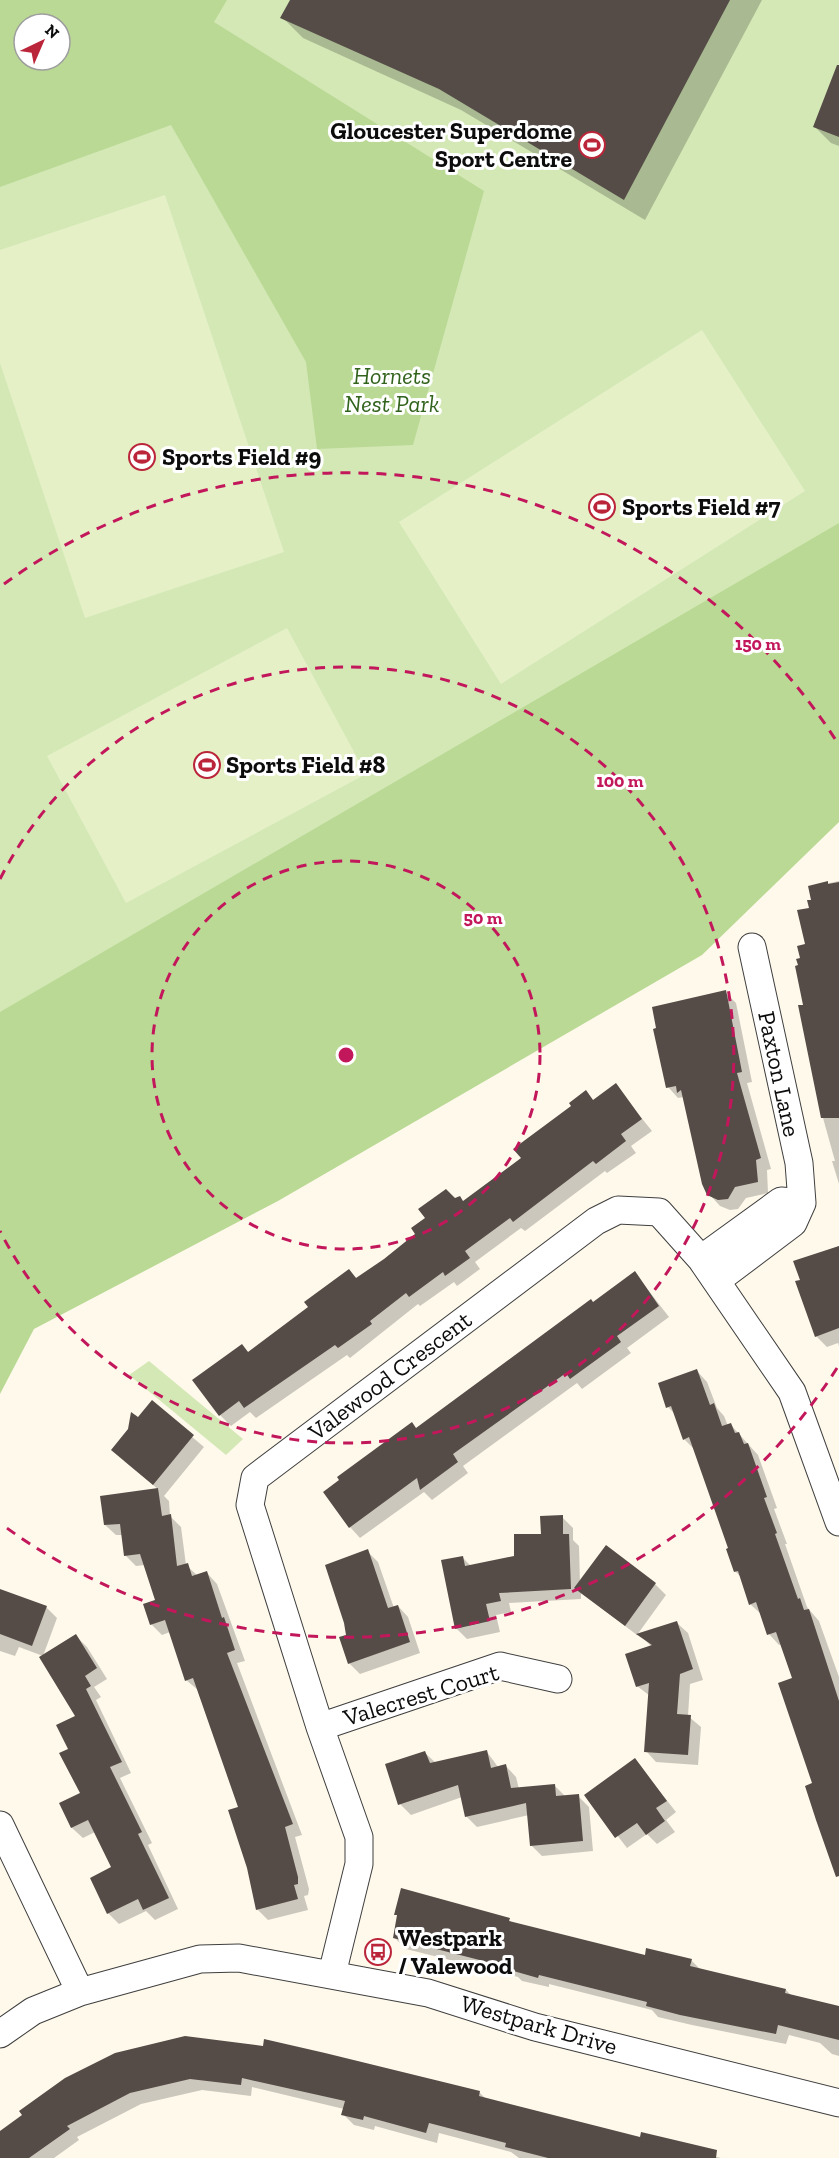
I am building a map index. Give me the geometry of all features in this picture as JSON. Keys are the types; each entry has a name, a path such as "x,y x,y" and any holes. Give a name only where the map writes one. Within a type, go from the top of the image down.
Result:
{"street":[{"name":"Paxton Lane","path":"752,947 799,1163 802,1203"},
{"path":"701,1259 781,1201 802,1203 793,1223 716,1281"},
{"name":"Valewood Crescent","path":"332,1974 359,1864 359,1837 320,1727 250,1505 255,1478 596,1221 618,1210 659,1212 701,1259 792,1392 839,1522"},
{"name":"Valecrest Court","path":"320,1727 500,1666 558,1679"},
{"path":"0,1825 80,1992"},
{"name":"Westpark Drive","path":"0,2034 33,2011 80,1992 200,1959 239,1958 428,1993 535,2028 839,2103"}],"green space":[{"path":"0,0 227,0 214,22 484,191 413,445 317,449 306,362 171,125 0,187"},
{"name":"Hornets Nest Park","path":"106,0 839,0 839,581 0,1069 0,149 55,72 72,72 72,48"},
{"name":"Sports Field #9","path":"165,195 284,552 85,618 0,363 0,250"},
{"name":"Sports Field #7","path":"702,330 805,491 501,684 399,522"},
{"path":"839,523 839,822 702,955 278,1201 34,1329 0,1394 0,1012"},
{"name":"Sports Field #8","path":"287,628 366,774 126,903 47,756"},
{"path":"149,1361 243,1439 226,1455 129,1375"}],"building":[{"name":"Gloucester Superdome Sport Centre","path":"290,0 730,0 624,200 439,89 280,18"},
{"path":"837,65 839,65 839,137 813,127"},
{"path":"828,881 828,884 839,882 839,1118 821,1118 798,1005 803,1005 795,966 798,965 796,959 800,958 797,946 805,944 797,910 809,908 807,900 811,900 808,886"},
{"path":"726,990 742,1072 737,1073 761,1158 756,1160 758,1182 735,1187 728,1199 718,1200 707,1195 702,1184 681,1090 677,1093 676,1086 666,1088 653,1029 656,1028 652,1007"},
{"path":"616,1083 642,1119 621,1134 626,1141 596,1164 593,1161 513,1222 510,1218 465,1251 470,1258 445,1276 443,1272 409,1297 406,1293 370,1321 372,1324 338,1348 335,1345 244,1408 239,1401 219,1416 192,1380 242,1344 248,1352 308,1307 304,1302 349,1269 356,1278 384,1259 415,1234 411,1228 425,1218 418,1209 446,1189 455,1198 460,1196 463,1201 521,1158 513,1149 571,1106 569,1103 586,1090 593,1100"},
{"path":"839,1246 839,1328 815,1337 795,1281 800,1280 793,1261"},
{"path":"635,1271 659,1306 617,1336 621,1342 570,1379 566,1373 453,1454 458,1462 420,1490 417,1478 349,1528 323,1492 339,1480 337,1477 412,1422 416,1428 591,1299 593,1302"},
{"path":"697,1369 710,1405 714,1403 722,1426 731,1423 735,1433 739,1432 744,1444 748,1443 767,1497 764,1498 777,1533 775,1534 798,1599 800,1598 804,1610 809,1609 839,1701 839,1876 836,1877 805,1786 812,1783 778,1683 792,1678 776,1632 767,1635 756,1602 749,1605 738,1571 734,1572 726,1549 728,1548 689,1437 683,1440 671,1406 666,1408 658,1383"},
{"path":"152,1400 194,1435 153,1485 111,1450 128,1429 131,1412 138,1417"},
{"path":"158,1488 162,1516 171,1514 177,1566 188,1563 192,1576 207,1571 222,1618 224,1617 235,1650 227,1653 293,1824 285,1827 298,1877 298,1884 294,1885 298,1899 256,1910 247,1868 228,1810 238,1807 193,1678 185,1681 165,1620 150,1625 143,1604 155,1600 140,1554 124,1556 120,1524 104,1525 100,1496"},
{"path":"563,1515 563,1534 569,1534 571,1589 499,1593 501,1601 486,1604 490,1621 455,1629 441,1560 463,1556 465,1566 514,1556 514,1534 541,1534 540,1516"},
{"path":"606,1545 656,1583 625,1626 574,1588"},
{"path":"368,1549 388,1608 398,1605 410,1642 348,1664 339,1637 346,1635 344,1623 325,1565"},
{"path":"0,1589 47,1606 32,1646 0,1634"},
{"path":"677,1621 693,1669 680,1674 677,1714 691,1715 688,1755 644,1752 649,1683 636,1687 625,1654 652,1645 636,1634"},
{"path":"76,1634 97,1668 85,1676 91,1686 86,1689 122,1762 110,1767 142,1832 138,1834 169,1898 143,1910 138,1899 107,1914 90,1878 111,1867 88,1820 71,1828 59,1803 80,1793 59,1753 68,1749 56,1725 75,1716 39,1657"},
{"path":"487,1750 491,1768 506,1764 511,1788 555,1784 556,1796 579,1794 583,1841 530,1846 526,1803 465,1817 458,1785 398,1805 385,1764 425,1751 430,1763"},
{"path":"635,1758 667,1801 656,1808 665,1821 646,1835 637,1823 615,1838 584,1795"},
{"path":"401,1888 510,1918 509,1921 645,1955 646,1948 692,1959 690,1966 786,1989 785,1993 839,2006 839,2040 778,2025 776,2034 680,2015 646,2006 647,2002 539,1975 538,1978 510,1970 511,1968 393,1938 397,1915 394,1915"},
{"path":"185,2036 263,2046 264,2039 325,2053 480,2091 479,2096 640,2137 641,2132 717,2150 716,2158 548,2158 505,2147 506,2143 429,2123 426,2133 364,2116 363,2120 341,2115 345,2101 242,2078 241,2085 190,2079 130,2093 67,2126 70,2129 29,2158 0,2158 0,2131 22,2115 19,2111 65,2078 115,2053"}],"place":[{"name":"Gloucester Superdome Sport Centre","path":"592,145"},
{"name":"Sports Field #9","path":"142,457"},
{"name":"Sports Field #7","path":"602,507"},
{"name":"Sports Field #8","path":"207,765"},
{"name":"Westpark / Valewood","path":"378,1952"}]}
